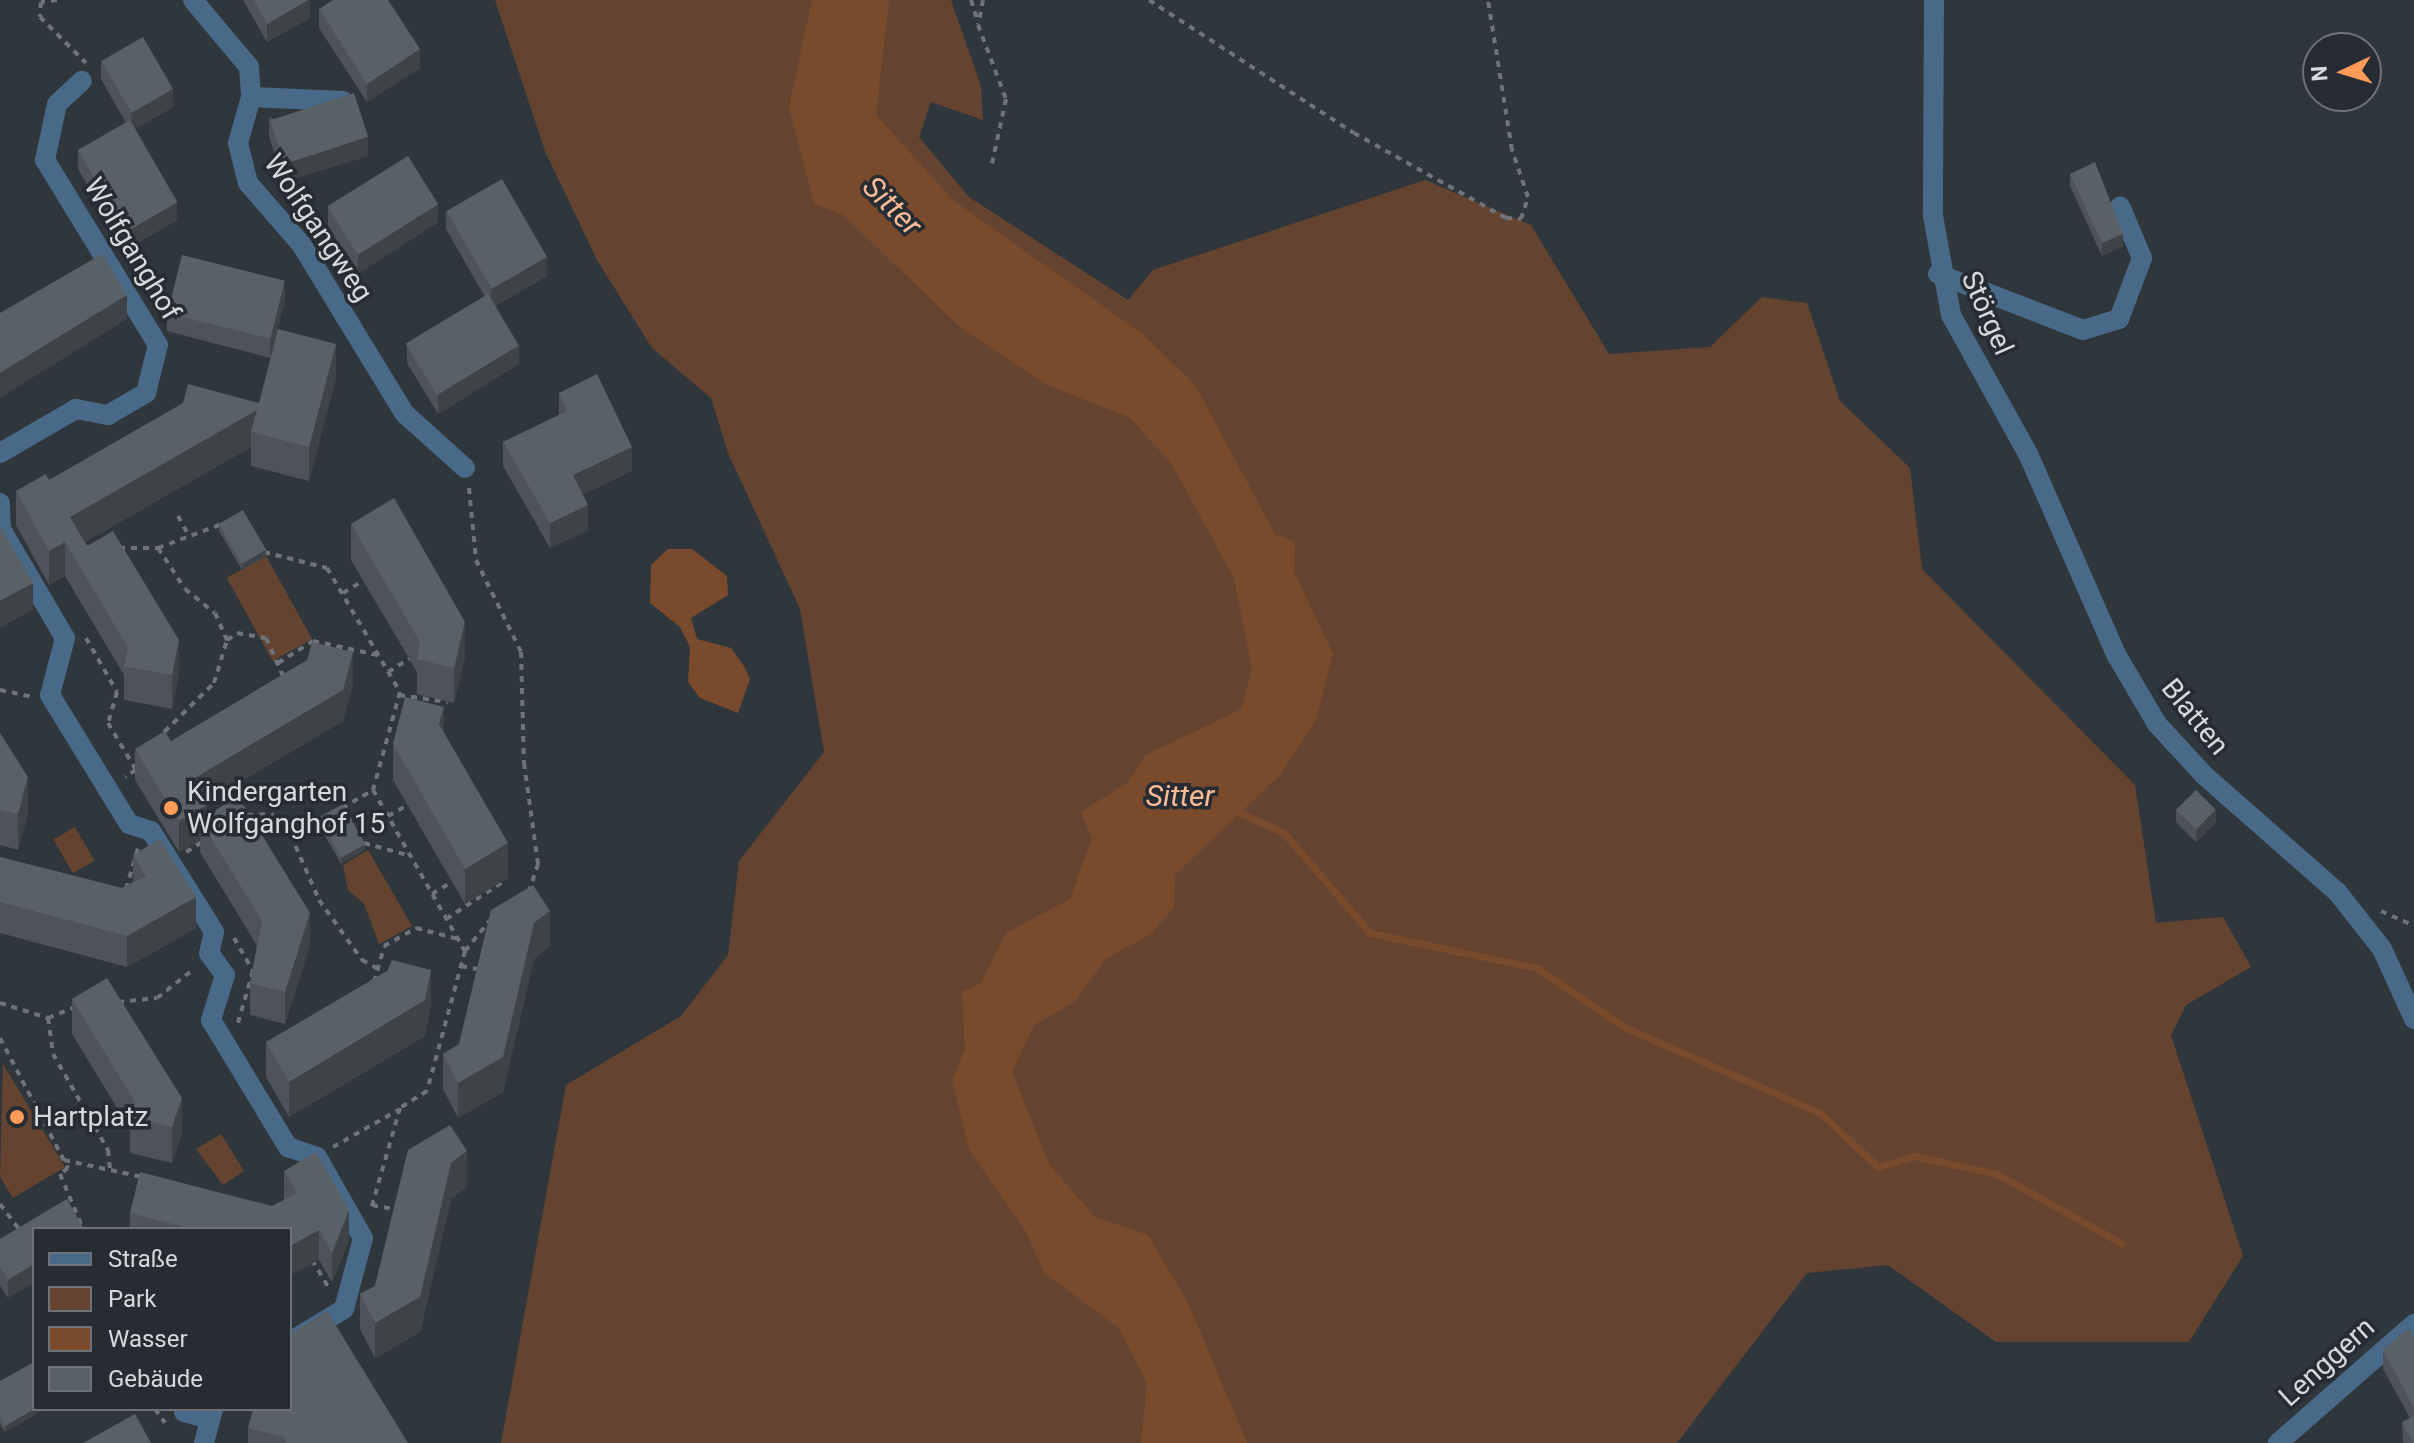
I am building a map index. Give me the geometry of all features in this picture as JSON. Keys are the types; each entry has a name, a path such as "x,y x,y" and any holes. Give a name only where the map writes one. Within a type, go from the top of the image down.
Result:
{"street":[{"name":"Wolfgangweg","path":"193,0 249,67 251,97 238,143 248,183 301,244 404,413 465,468"},
{"name":"Störgel","path":"1934,0 1938,274 1951,315 2067,532"},
{"name":"Wolfganghof","path":"0,453 76,409 108,415 146,393 158,345 45,160 57,104 82,81"},
{"path":"251,97 343,101"},
{"path":"1938,274 2083,330 2119,319 2142,258 2120,206"},
{"path":"0,503 1,529 65,638 50,695 129,824 143,828 214,932 209,953 225,975 211,1020 288,1147 317,1157 363,1238 344,1309 292,1341"},
{"name":"Blatten","path":"2067,532 2117,656 2157,724 2205,776 2338,893 2382,949 2414,1019"},
{"name":"Lenggern","path":"2278,1443 2414,1324"},
{"path":"184,1412 212,1414 204,1443"}],"path":[{"path":"57,0 41,2 40,17 87,57 82,81"},
{"path":"971,0 1006,99 992,164"},
{"path":"978,25 983,0"},
{"path":"1149,0 1354,133 1506,218 1521,219 1528,197 1509,138 1488,0"},
{"path":"465,468 476,560 521,652 524,763 538,864 522,895"},
{"path":"178,516 187,532"},
{"path":"107,556 127,545 158,548 187,532 204,535 227,522"},
{"path":"259,539 265,552 327,568 399,695 373,790 295,835"},
{"path":"155,749 163,726 214,683 227,640 215,613 185,589 158,548"},
{"path":"343,593 363,581"},
{"path":"79,627 117,692 108,723 136,770"},
{"path":"227,640 247,631 262,635 285,679 276,684"},
{"path":"278,663 313,641 378,655"},
{"path":"388,672 409,659"},
{"path":"0,690 24,697"},
{"path":"399,695 448,702"},
{"path":"132,787 125,777 148,762"},
{"path":"373,790 465,951"},
{"path":"388,816 408,805"},
{"path":"343,807 351,820"},
{"path":"236,821 271,814 295,835 319,900 362,960 378,969"},
{"path":"124,895 143,828"},
{"path":"358,833 364,846 411,856"},
{"path":"187,851 213,834"},
{"path":"446,919 504,881"},
{"path":"432,894 452,882"},
{"path":"317,1157 427,1091 465,951 504,910"},
{"path":"360,993 373,985 384,946 416,928 458,939"},
{"path":"108,1002 157,998 209,953"},
{"path":"461,966 485,971"},
{"path":"0,1003 48,1018 88,1003"},
{"path":"48,1018 53,1054 108,1150 110,1169"},
{"path":"1,1042 68,1168 60,1174 82,1227"},
{"path":"437,1052 451,1055"},
{"path":"363,1238 400,1108"},
{"path":"64,1160 154,1180"},
{"path":"0,1204 28,1241"},
{"path":"372,1205 402,1211"},
{"path":"306,1250 328,1287"}],"green space":[{"path":"495,0 951,0 981,86 983,120 931,102 919,137 969,197 1128,300 1153,270 1425,180 1531,225 1609,354 1710,347 1762,297 1807,303 1840,401 1910,468 1922,569 2135,785 2156,923 2223,917 2251,967 2186,1005 2171,1035 2243,1256 2189,1342 1996,1342 1888,1265 1807,1273 1677,1443 501,1443 566,1085 681,1016 728,955 739,861 824,752 800,609 728,453 711,398 652,348 597,260 545,151"},
{"path":"266,556 312,639 273,661 227,578"},
{"path":"75,827 94,861 73,873 53,840"},
{"path":"368,850 412,926 379,944 364,904 348,890 343,865"},
{"name":"Hartplatz","path":"3,1064 65,1167 13,1198 0,1177"},
{"path":"221,1134 244,1171 223,1185 196,1149"}],"water":[{"name":"Sitter","path":"812,0 889,0 876,115 954,201 1144,335 1195,385 1275,534 1295,542 1294,572 1333,654 1316,720 1280,775 1175,875 1174,907 1151,934 1106,959 1074,1002 1034,1025 1012,1072 1049,1164 1095,1217 1148,1235 1188,1303 1247,1443 1141,1443 1147,1383 1118,1327 1044,1273 1027,1233 969,1150 952,1080 965,1049 962,992 981,983 1006,933 1070,899 1092,838 1081,812 1127,783 1146,755 1241,709 1252,670 1234,578 1171,463 1129,417 1047,385 960,327 842,214 814,204 789,107"},
{"path":"668,549 692,549 727,576 728,595 691,618 697,639 731,648 744,666 750,679 738,713 700,698 688,682 690,647 680,627 650,603 651,565"}],"building":[{"path":"254,0 308,0 267,24"},
{"path":"333,0 388,0 420,49 367,84 319,9"},
{"path":"143,37 173,89 131,113 101,61"},
{"path":"354,93 368,137 285,164 270,120"},
{"path":"130,120 178,202 126,232 78,150"},
{"path":"408,156 438,204 358,255 327,206"},
{"path":"2095,162 2123,234 2102,243 2070,174"},
{"path":"502,179 547,257 492,289 447,211"},
{"path":"102,254 127,295 0,373 0,313"},
{"path":"182,255 285,281 270,339 167,313"},
{"path":"488,294 519,345 437,395 406,343"},
{"path":"278,329 336,344 309,447 251,432 257,410 70,517 87,546 113,531 179,640 172,675 124,666 128,648 65,542 49,551 16,491 46,474 49,480 183,403 188,384 259,403"},
{"path":"597,374 632,447 573,475 588,505 550,523 503,442 567,411 559,393"},
{"path":"394,498 465,622 454,668 417,659 420,642 351,524"},
{"path":"243,510 266,550 242,564 219,524"},
{"path":"0,526 33,583 0,601"},
{"path":"312,642 353,652 343,690 193,779 207,805 179,821 135,749 165,731 171,741 307,660"},
{"path":"405,697 444,707 439,724 508,843 465,869 393,744"},
{"path":"0,733 28,777 18,814 0,810"},
{"path":"2196,790 2216,810 2196,830 2176,810"},
{"path":"238,796 310,913 285,992 250,983 262,921 200,820"},
{"path":"343,804 365,844 341,858 319,818"},
{"path":"160,839 196,897 127,936 0,902 0,857 122,888 146,876 133,855"},
{"path":"533,885 550,911 534,923 503,1057 458,1083 443,1054 459,1044 491,910"},
{"path":"392,960 431,970 425,1000 289,1082 266,1042 387,971"},
{"path":"107,978 182,1098 172,1127 130,1117 135,1102 72,999"},
{"path":"450,1125 467,1151 451,1163 420,1297 375,1323 360,1294 375,1286 408,1150"},
{"path":"316,1152 349,1210 332,1253 319,1230 292,1245 292,1227 184,1227 130,1213 140,1172 272,1206 297,1193 284,1171"},
{"path":"67,1199 83,1227 32,1227 32,1265 8,1280 0,1267 0,1239"},
{"path":"327,1311 408,1443 286,1443 283,1437 248,1428 252,1411 292,1411 292,1333"},
{"path":"2408,1328 2414,1338 2414,1408 2383,1350"},
{"path":"32,1363 32,1410 5,1426 0,1418 0,1381"},
{"path":"135,1414 151,1443 83,1443"},
{"path":"2414,1416 2414,1443 2413,1443 2402,1422"}],"waterway":[{"path":"1229,808 1284,833 1370,933 1537,968 1624,1027 1820,1113 1878,1167 1915,1156 1997,1174 2121,1243"}],"place":[{"name":"Kindergarten Wolfganghof 15","path":"171,808"},
{"name":"Hartplatz","path":"17,1117"}]}
